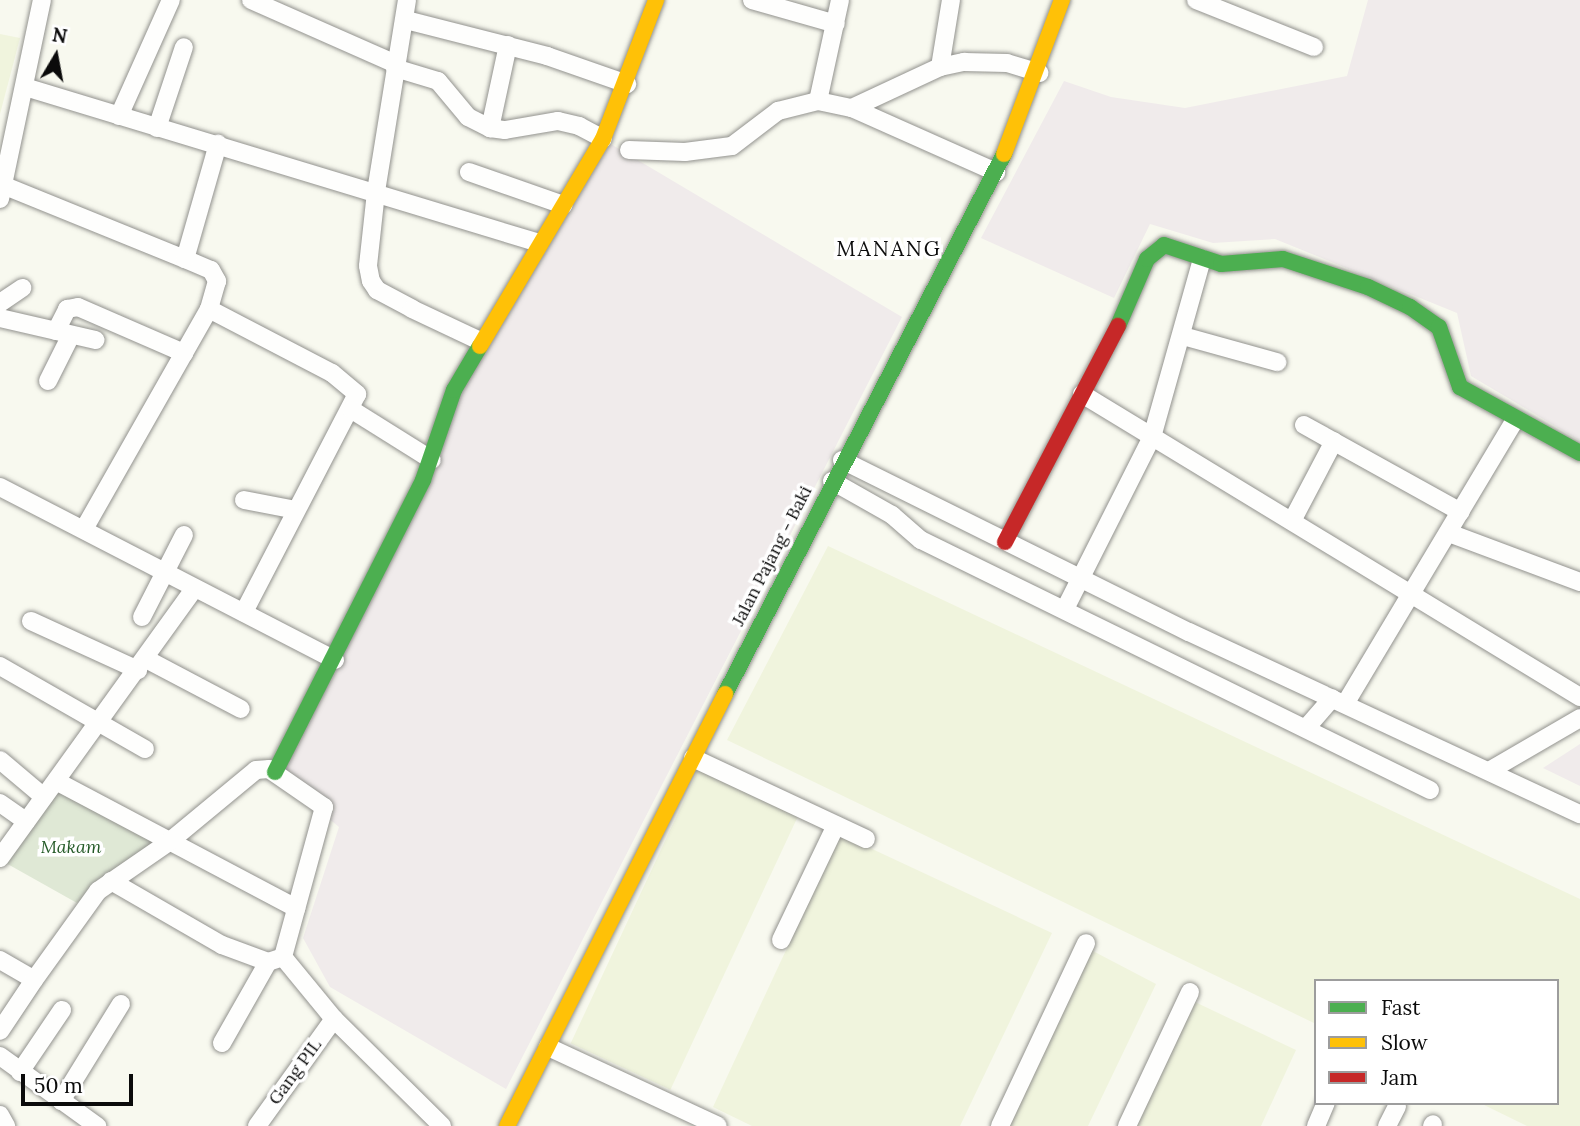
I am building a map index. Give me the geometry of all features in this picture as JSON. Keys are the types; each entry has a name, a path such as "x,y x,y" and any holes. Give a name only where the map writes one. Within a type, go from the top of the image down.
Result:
{"street":[{"path":"43,0 3,192 185,259 216,278 209,309 84,529"},
{"path":"119,116 172,0"},
{"path":"251,0 391,63 438,81 468,117 490,128 505,130 558,121 579,125 603,139"},
{"path":"407,0 406,20 391,63 368,266 371,281 377,290 480,341"},
{"path":"275,772 335,660 432,460 448,404 480,341 603,139 627,84 656,0"},
{"path":"752,0 836,24"},
{"path":"818,101 840,0"},
{"path":"940,67 951,0"},
{"name":"Jalan Pajang - Baki","path":"507,1126 842,460 996,172 1040,73 1062,0"},
{"path":"1196,0 1231,7 1314,47"},
{"path":"406,20 508,45 627,84"},
{"path":"490,128 508,45"},
{"path":"157,128 184,47"},
{"path":"852,108 940,67 988,61 1040,73"},
{"path":"25,87 540,243"},
{"path":"629,150 685,152 732,146 778,111 818,101 852,108 996,172"},
{"path":"185,259 218,144"},
{"path":"469,172 563,205"},
{"path":"1005,542 1082,394 1147,259 1157,246 1221,264 1283,258 1368,287 1410,307 1440,327 1460,387 1515,420 1580,453"},
{"path":"1065,609 1152,437 1183,336 1202,259"},
{"path":"0,303 22,288"},
{"path":"47,381 64,333 66,309 78,307 184,354"},
{"path":"209,309 344,381 357,394 352,410 296,510 244,612"},
{"path":"0,318 95,340"},
{"path":"1183,336 1277,362"},
{"path":"1082,394 1580,696"},
{"path":"352,410 432,460"},
{"path":"1307,727 1339,701 1413,595 1515,420"},
{"path":"1304,425 1461,512"},
{"path":"1292,521 1334,441"},
{"path":"842,460 1081,579 1580,814"},
{"path":"832,481 892,515 921,540 1307,727 1430,790"},
{"path":"0,487 335,660"},
{"path":"244,500 296,510"},
{"path":"1449,533 1580,582"},
{"path":"142,617 184,535"},
{"path":"0,858 194,589"},
{"path":"31,621 142,664 241,709"},
{"path":"0,666 145,748"},
{"path":"1489,771 1580,718"},
{"path":"694,758 866,839"},
{"path":"0,760 44,797"},
{"path":"0,1031 85,905 111,881 169,842 256,770 275,772 324,807 296,908 275,960 222,1043"},
{"path":"56,782 296,908"},
{"path":"0,803 26,821"},
{"path":"781,940 836,825"},
{"path":"111,881 211,939 275,960 442,1126"},
{"path":"1000,1126 1086,943"},
{"path":"0,960 34,980"},
{"path":"1127,1126 1190,992"},
{"path":"61,1101 121,1004"},
{"path":"20,1072 62,1010"},
{"name":"Gang PIL","path":"257,1126 334,1018"},
{"path":"548,1046 718,1126"},
{"path":"0,1056 97,1126"},
{"path":"1315,1126 1325,1105"},
{"path":"1387,1126 1397,1106"},
{"path":"0,1115 6,1126"}],"shaded area":[{"path":"1368,0 1580,0 1580,441 1471,376 1457,313 1275,239 1213,243 1150,224 1114,298 981,238 1064,81 1111,97 1185,108 1347,76"},
{"path":"604,140 902,317 506,1089 330,987 303,938 339,827 269,769 504,304"},
{"path":"1580,744 1580,786 1543,768"}],"green space":[{"path":"0,34 20,38 0,114"},
{"path":"828,546 1580,899 1580,1126 1527,1126 1484,1105 1559,1105 1559,979 1314,979 1314,1023 727,740"},
{"path":"700,766 800,812 670,1090 571,1043"},
{"name":"Makam","path":"58,788 155,841 77,903 4,862"},
{"path":"840,834 1052,933 960,1126 752,1126 713,1107"},
{"path":"1091,950 1156,984 1088,1126 1008,1126"},
{"path":"1195,1002 1296,1050 1261,1126 1135,1126"}],"traffic: fast":[{"path":"725,694 1004,154"},
{"path":"1118,326 1147,259 1164,245 1221,264 1283,259 1368,287 1410,307 1439,327 1460,387 1580,453"},
{"path":"275,772 423,480 454,390 480,346"}],"traffic: slow":[{"path":"480,346 603,139 656,0"},
{"path":"1004,154 1062,0"},
{"path":"507,1126 725,694"}],"traffic: jam":[{"path":"1005,542 1118,326"}],"district":[{"name":"MANANG","path":"889,249"}]}
